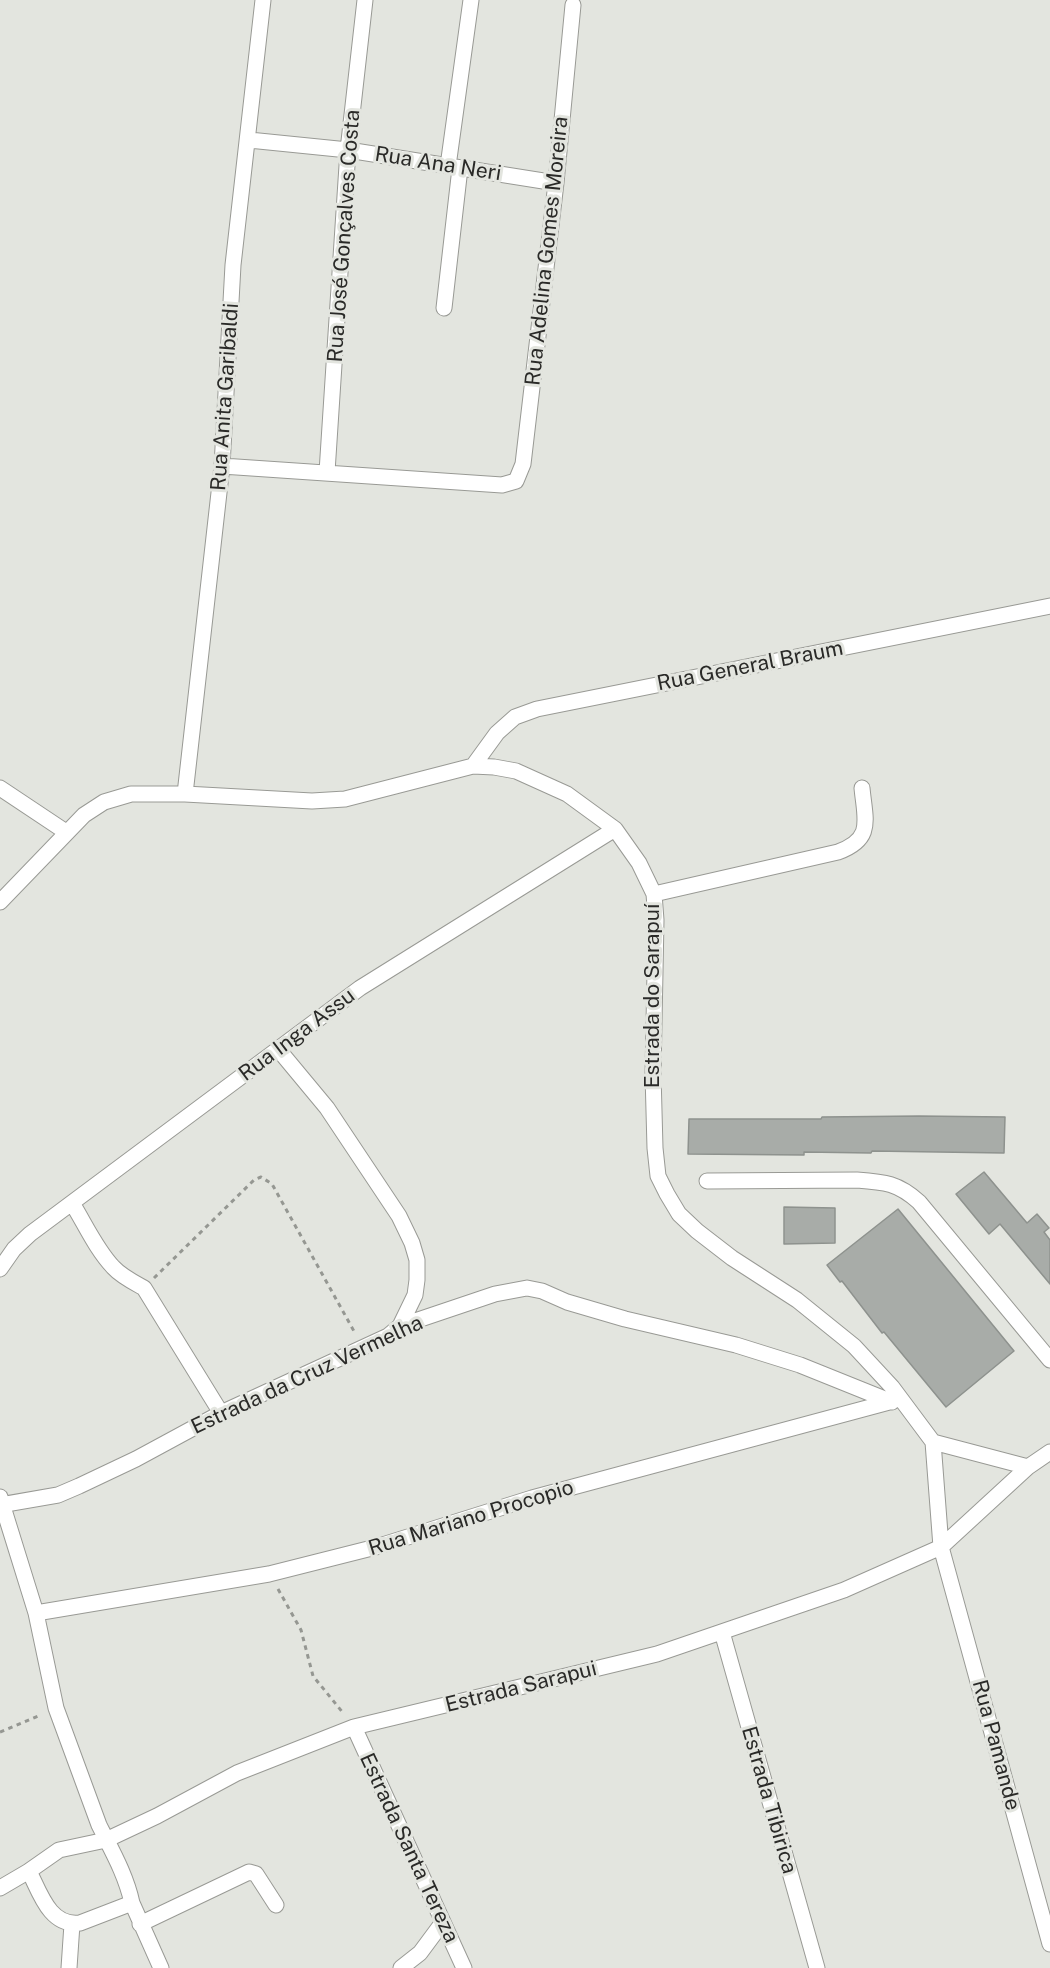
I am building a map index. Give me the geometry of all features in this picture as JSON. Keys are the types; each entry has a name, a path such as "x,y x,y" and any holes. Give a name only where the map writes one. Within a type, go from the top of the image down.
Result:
{"street":[{"name":"Rua Anita Garibaldi","path":"185,794 222,466 233,265 249,140 263,0"},
{"name":"Rua José Gonçalves Costa","path":"327,472 348,150 365,0"},
{"path":"444,308 454,167 471,0"},
{"name":"Rua Adelina Gomes Moreira","path":"327,472 502,485 516,481 523,464 556,183 573,5"},
{"name":"Rua Ana Neri","path":"249,140 348,150 556,183"},
{"path":"222,466 327,472"},
{"name":"Rua General Braum","path":"473,766 497,733 515,717 537,709 1050,606"},
{"name":"Estrada do Sarapuí","path":"0,902 84,815 104,802 131,794 185,794 312,801 345,799 473,766 516,771 567,794 615,830 639,863 654,894 656,920 653,1074 655,1148 658,1176 679,1214 732,1258 826,1322 854,1346 933,1442"},
{"path":"0,788 66,832"},
{"path":"654,894 849,848 862,837 866,827 862,788"},
{"name":"Rua Inga Assu","path":"0,1269 14,1249 72,1203 360,988 615,830"},
{"path":"278,1049 327,1108 399,1216 412,1243 417,1260 415,1295 400,1326"},
{"path":"706,1181 857,1180 882,1181 897,1185 919,1202 1050,1360"},
{"path":"72,1203 113,1268 144,1288 221,1413"},
{"name":"Estrada da Cruz Vermelha","path":"1,1502 58,1495 136,1459 221,1413 364,1348 388,1336 400,1326 495,1294 526,1288 542,1291 567,1302 625,1319 736,1345 800,1365 897,1401"},
{"name":"Rua Mariano Procopio","path":"36,1613 269,1574 376,1547 532,1498 897,1401"},
{"path":"941,1546 933,1442 1028,1467"},
{"path":"941,1546 1028,1467 1050,1452"},
{"path":"1,1502 36,1613 57,1708 99,1825 125,1877 140,1924 161,1968"},
{"name":"Estrada Sarapui","path":"106,1840 157,1816 237,1773 354,1727 657,1654 844,1590 941,1546"},
{"name":"Rua Pamande","path":"941,1546 1050,1944"},
{"name":"Estrada Tibirica","path":"722,1632 816,1968"},
{"name":"Estrada Santa Tereza","path":"354,1727 464,1968"},
{"path":"0,1888 59,1850 106,1840"},
{"path":"29,1871 55,1917 72,1924 132,1903"},
{"path":"140,1924 249,1872 256,1874 276,1905"},
{"path":"401,1968 420,1953 443,1922"},
{"path":"69,1968 72,1924"}],"path":[{"path":"144,1288 254,1180 261,1177 272,1184 364,1348"},
{"path":"269,1574 301,1630 313,1676 354,1727"},
{"path":"0,1732 57,1708"}],"building":[{"path":"1005,1117 1004,1153 872,1151 871,1153 804,1152 804,1155 688,1154 689,1119"},
{"path":"984,1172 1027,1223 1037,1214 1049,1228 1044,1232 1050,1240 1050,1284 1000,1224 989,1234 956,1194"},
{"path":"784,1207 835,1208 835,1243 784,1244"},
{"path":"898,1209 1014,1351 946,1407 827,1265"}]}
